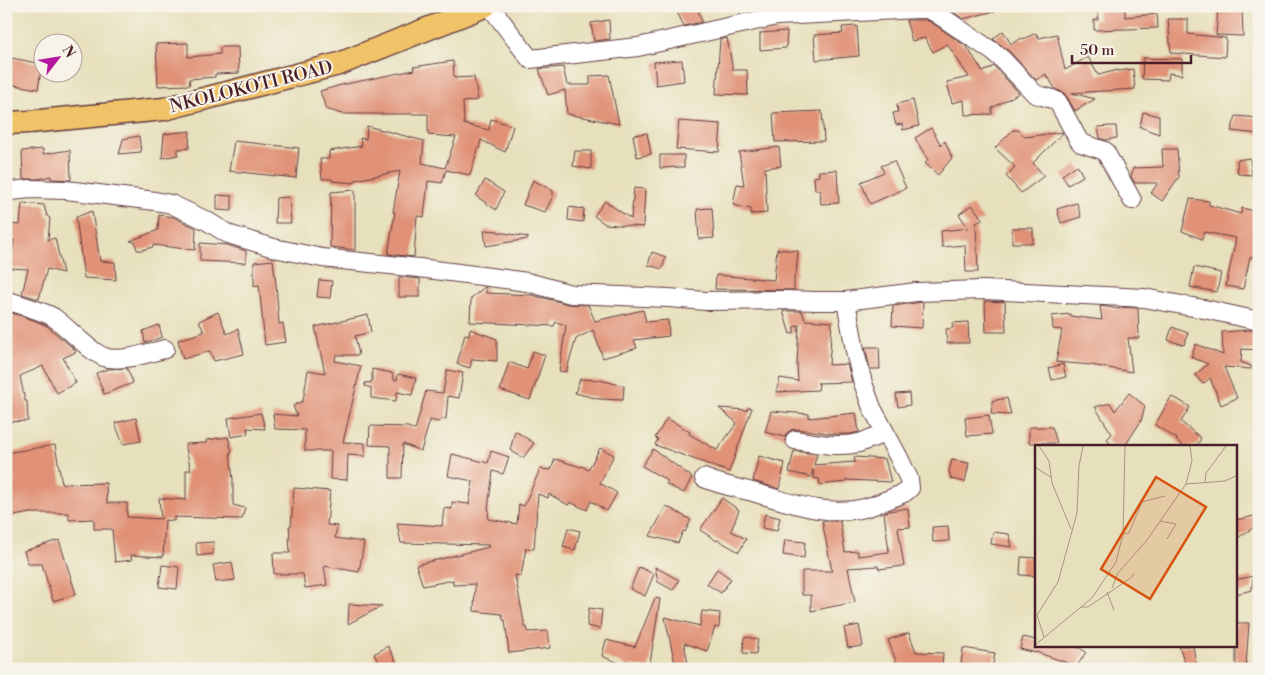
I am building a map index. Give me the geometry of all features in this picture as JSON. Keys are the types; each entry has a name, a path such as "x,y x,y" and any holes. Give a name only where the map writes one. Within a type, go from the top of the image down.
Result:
{"main road":[{"name":"NKOLOKOTI ROAD","path":"6,123 164,109 339,64 485,6"}],"street":[{"path":"490,6 530,59 638,47 777,16 927,9 936,13 992,51 1035,94 1053,98 1058,102 1081,143 1105,151 1132,200"},
{"path":"6,192 30,189 66,190 155,200 171,204 207,221 228,234 274,248 322,258 404,266 527,282 571,294 706,301 846,301 916,292 984,290 1144,298 1259,321"},
{"path":"6,300 52,317 97,354 107,358 118,359 165,349"},
{"path":"704,478 714,483 809,508 843,511 864,508 910,488 910,479 872,408 863,383 846,301"},
{"path":"795,440 844,445 859,443 885,433"}],"building":[{"path":"674,6 697,6 702,22 684,26"},
{"path":"945,6 995,6 995,11 963,19"},
{"path":"1098,6 1125,6 1125,17 1157,14 1158,28 1094,30 1094,20 1098,20"},
{"path":"1218,6 1242,6 1243,36 1216,35"},
{"path":"1168,19 1188,19 1188,34 1226,38 1225,57 1171,53"},
{"path":"609,20 610,39 594,41 591,23"},
{"path":"906,20 925,20 931,22 967,47 983,72 994,66 1019,93 992,108 992,114 965,115 964,100 952,103 947,82 969,77 947,44 933,52 925,38 912,41"},
{"path":"857,26 859,56 816,60 814,35 843,33 842,27"},
{"path":"787,31 786,48 760,50 760,33"},
{"path":"1003,31 1011,44 1036,33 1039,38 1057,34 1065,70 1088,57 1098,75 1118,70 1133,69 1135,89 1072,93 1095,99 1075,111 1064,93 1055,89 1049,78 1047,79 1046,74 1036,80 1010,52 993,39"},
{"path":"727,38 733,70 747,70 748,95 716,94 720,40"},
{"path":"188,43 188,57 220,54 220,47 238,47 239,73 215,74 215,77 189,79 190,85 158,86 156,44"},
{"path":"12,58 32,62 32,82 39,82 38,89 8,84"},
{"path":"1143,58 1182,59 1182,75 1169,73 1168,80 1142,79"},
{"path":"682,60 684,81 656,85 654,62"},
{"path":"453,61 454,78 474,77 478,100 463,102 464,124 489,130 491,119 513,126 505,152 481,140 470,175 446,170 442,183 428,181 424,217 417,216 414,257 388,254 400,171 355,180 355,183 332,181 332,179 322,179 320,159 329,159 329,151 362,146 360,138 366,139 367,126 424,141 422,163 445,168 456,137 428,135 428,114 342,114 326,109 320,91 414,70 413,67"},
{"path":"563,67 567,85 590,85 590,76 609,75 619,124 567,114 565,90 548,95 539,69"},
{"path":"913,100 919,126 903,130 902,124 896,125 893,113 898,112 897,104"},
{"path":"822,111 824,141 775,142 773,113"},
{"path":"1143,112 1159,116 1159,134 1140,127"},
{"path":"1236,116 1259,118 1259,134 1231,131"},
{"path":"679,121 721,124 719,152 676,149"},
{"path":"1116,126 1117,138 1105,140 1100,138 1098,127"},
{"path":"931,128 941,145 945,141 952,158 938,175 925,163 928,160 915,138"},
{"path":"1013,130 1018,130 1025,137 1063,133 1033,163 1044,176 1021,193 1006,176 1015,167 995,148"},
{"path":"190,131 189,148 178,149 178,155 162,158 164,134"},
{"path":"647,133 651,154 637,157 633,135"},
{"path":"139,136 141,152 119,154 123,139"},
{"path":"234,141 299,148 296,178 229,171"},
{"path":"779,147 781,166 765,168 767,213 751,214 751,209 733,205 737,184 744,185 739,152"},
{"path":"43,149 43,154 70,150 71,180 51,179 51,176 38,179 23,179 22,151"},
{"path":"1162,149 1177,149 1179,177 1162,201 1151,193 1158,183 1135,183 1131,177 1133,168 1163,167"},
{"path":"575,151 591,151 591,169 573,166"},
{"path":"660,155 684,155 684,167 660,168"},
{"path":"1250,158 1252,175 1238,174 1237,160"},
{"path":"894,161 906,188 870,204 861,182 884,172 881,166"},
{"path":"1077,165 1083,176 1068,185 1062,175"},
{"path":"837,170 839,203 821,204 820,190 815,190 814,177 819,176 819,171"},
{"path":"485,180 504,192 496,210 476,196"},
{"path":"533,180 553,191 553,196 545,212 523,205"},
{"path":"634,188 645,189 643,227 605,224 594,216 605,201 631,219"},
{"path":"355,190 355,250 330,247 331,192"},
{"path":"217,195 232,196 232,211 217,210"},
{"path":"289,197 291,223 275,223 276,198"},
{"path":"1190,199 1209,201 1209,205 1241,214 1242,208 1259,212 1259,258 1250,257 1243,289 1226,286 1236,238 1204,232 1202,239 1182,231"},
{"path":"22,203 44,205 47,216 50,218 48,240 55,238 63,273 47,269 39,299 22,294 28,269 10,268 14,240 10,240 11,224 20,225"},
{"path":"1077,203 1081,217 1061,223 1057,209"},
{"path":"972,205 983,220 976,223 978,272 966,272 965,245 942,247 941,231 968,228 959,214"},
{"path":"569,207 584,209 583,222 568,220"},
{"path":"712,208 714,238 699,239 697,209"},
{"path":"92,211 100,261 115,262 116,280 84,278 76,217"},
{"path":"159,215 173,217 196,228 195,250 153,245 153,247 137,250 135,242 130,241 158,230"},
{"path":"1012,228 1033,228 1033,243 1012,243"},
{"path":"484,230 528,237 528,239 486,246"},
{"path":"200,243 227,245 246,251 246,263 200,261"},
{"path":"777,249 798,251 796,275 794,275 794,290 715,289 716,275 774,280"},
{"path":"652,252 666,257 662,269 648,265"},
{"path":"273,260 279,324 283,323 286,342 265,345 259,285 254,286 254,262"},
{"path":"1194,267 1221,273 1217,292 1190,287"},
{"path":"399,277 420,279 420,297 399,297"},
{"path":"319,280 332,281 330,298 317,297"},
{"path":"485,287 486,293 532,295 568,304 588,305 595,321 643,310 646,322 668,320 669,336 634,340 637,348 603,358 593,330 576,339 566,372 559,371 566,325 556,322 554,326 470,322 471,298"},
{"path":"985,301 1005,302 1006,332 986,332"},
{"path":"923,302 922,328 892,326 893,306"},
{"path":"1100,306 1120,309 1119,307 1138,308 1139,338 1128,338 1132,372 1091,365 1056,362 1062,330 1053,329 1052,316 1070,314 1070,316 1102,320"},
{"path":"6,311 47,326 76,352 63,358 76,383 57,393 43,366 20,376 25,401 27,401 28,421 6,422"},
{"path":"783,311 802,311 805,320 832,322 829,365 847,364 852,382 817,383 819,384 818,390 776,392 780,378 798,381 799,325 794,327 794,333 790,334"},
{"path":"218,312 227,334 238,329 244,354 214,361 210,351 183,359 178,340 204,332 199,321"},
{"path":"368,315 371,332 355,336 359,355 336,355 335,361 361,366 343,442 365,443 365,456 348,455 347,480 330,479 331,451 305,451 305,430 275,429 273,414 297,416 293,406 303,401 308,370 325,373 315,327"},
{"path":"968,322 969,343 947,343 946,329 953,328 953,323"},
{"path":"159,325 162,337 145,343 143,331"},
{"path":"1172,327 1188,333 1184,345 1168,340"},
{"path":"470,329 497,339 497,361 472,359 470,368 457,364 465,334 469,335"},
{"path":"1259,331 1259,350 1242,349 1241,362 1251,366 1251,369 1224,367 1237,398 1221,405 1210,378 1203,384 1195,375 1208,364 1191,357 1196,344 1223,355 1222,332"},
{"path":"865,347 879,347 880,369 870,369"},
{"path":"533,351 545,355 530,400 500,390 509,362 527,369"},
{"path":"1063,364 1066,377 1052,380 1049,368"},
{"path":"127,368 133,383 104,394 96,373 108,369"},
{"path":"372,369 392,373 394,380 397,380 398,374 416,378 412,395 397,392 396,401 371,398 371,388 365,386 365,383 372,382"},
{"path":"447,370 463,373 459,398 448,396 446,419 438,422 430,420 421,451 403,444 402,478 390,478 390,446 369,445 370,426 408,427 415,430 426,391 443,393"},
{"path":"580,379 600,380 624,386 623,400 599,399 575,393"},
{"path":"909,393 910,405 898,407 896,394"},
{"path":"1129,393 1145,406 1141,421 1126,445 1111,445 1107,439 1112,434 1095,407 1110,403 1115,411"},
{"path":"1171,397 1190,407 1181,422 1201,438 1198,445 1182,445 1177,439 1155,425"},
{"path":"1007,398 1011,415 991,414 992,401"},
{"path":"749,407 752,408 729,472 655,445 658,439 655,438 667,418 690,432 689,434 717,450 737,423 719,408 747,410"},
{"path":"771,411 809,414 809,418 856,413 859,432 835,434 796,429 791,430 785,437 765,432"},
{"path":"261,413 265,429 247,428 248,434 231,437 228,418"},
{"path":"989,415 992,434 967,436 965,418"},
{"path":"136,418 141,441 123,444 115,423"},
{"path":"1029,427 1052,427 1057,443 1029,443"},
{"path":"515,431 534,443 523,458 510,450"},
{"path":"228,437 232,452 230,452 233,505 245,508 242,519 174,517 174,521 165,520 163,557 131,555 132,560 115,562 112,529 94,529 94,519 69,520 69,513 30,513 9,517 6,504 6,453 55,445 62,484 106,483 107,503 127,503 127,517 161,519 159,498 186,500 186,470 191,470 185,444 207,443 206,440"},
{"path":"600,448 614,455 600,483 617,493 607,511 591,501 587,510 570,502 568,505 549,494 548,498 538,494 534,549 526,548 521,576 515,575 525,627 527,627 528,632 548,631 550,648 509,653 505,620 503,620 502,614 474,611 475,584 453,585 453,580 423,586 416,565 489,547 488,545 401,543 397,523 442,526 444,508 452,509 452,502 469,504 473,481 448,476 452,454 488,463 491,451 509,457 503,474 493,471 488,519 517,524 519,504 524,506 540,469 551,470 555,459 582,466 588,470"},
{"path":"653,449 692,477 684,493 666,484 668,481 642,466"},
{"path":"794,451 817,454 814,465 855,462 854,457 885,459 891,482 846,480 846,482 820,485 819,479 814,478 813,470 811,477 789,472"},
{"path":"759,456 785,463 779,489 753,481"},
{"path":"952,460 969,463 965,482 951,479 949,471"},
{"path":"294,488 330,491 327,525 337,526 335,538 364,542 359,572 324,566 327,585 305,588 303,574 274,574 273,553 290,553 289,526 291,526"},
{"path":"722,498 739,510 731,531 746,539 739,552 700,530"},
{"path":"666,506 691,520 685,532 683,531 678,543 650,536"},
{"path":"908,508 910,527 898,528 904,566 879,569 878,566 848,568 855,602 811,611 811,595 802,595 802,571 832,571 822,521 840,521 845,552 858,551 858,556 889,552 884,513"},
{"path":"765,514 780,518 777,531 762,528"},
{"path":"1259,515 1259,524 1238,538 1238,520"},
{"path":"948,526 949,541 933,542 932,527"},
{"path":"568,528 580,531 575,550 563,547"},
{"path":"993,532 1009,534 1012,547 991,544"},
{"path":"59,540 76,594 53,601 42,564 28,564 24,551"},
{"path":"785,540 805,542 804,558 783,555"},
{"path":"214,542 213,554 197,556 196,543"},
{"path":"1021,557 1035,558 1035,576 1020,575"},
{"path":"232,562 235,580 216,582 213,565"},
{"path":"162,565 179,567 177,589 159,587"},
{"path":"639,567 654,574 645,596 630,589"},
{"path":"655,567 679,580 673,590 658,582"},
{"path":"717,569 731,579 721,593 707,584"},
{"path":"1253,576 1252,590 1238,594 1238,580"},
{"path":"655,598 660,599 649,669 632,665 631,668 602,656 606,640 635,647"},
{"path":"349,604 382,606 348,624"},
{"path":"589,608 602,610 600,629 587,626"},
{"path":"702,611 720,613 719,628 715,627 707,651 684,643 689,669 676,669 665,617 700,626"},
{"path":"1238,623 1249,623 1246,666 1236,666"},
{"path":"859,625 863,646 848,648 844,628"},
{"path":"909,633 916,652 943,653 942,668 913,666 914,669 899,669 888,640"},
{"path":"744,637 758,639 756,654 743,653"},
{"path":"1023,637 1035,640 1035,648 1079,648 1086,652 1076,668 1036,652 1020,649"},
{"path":"388,646 400,669 382,669 374,654"},
{"path":"963,648 995,653 992,669 961,664"},
{"path":"1180,648 1193,648 1197,669 1187,669"}]}
